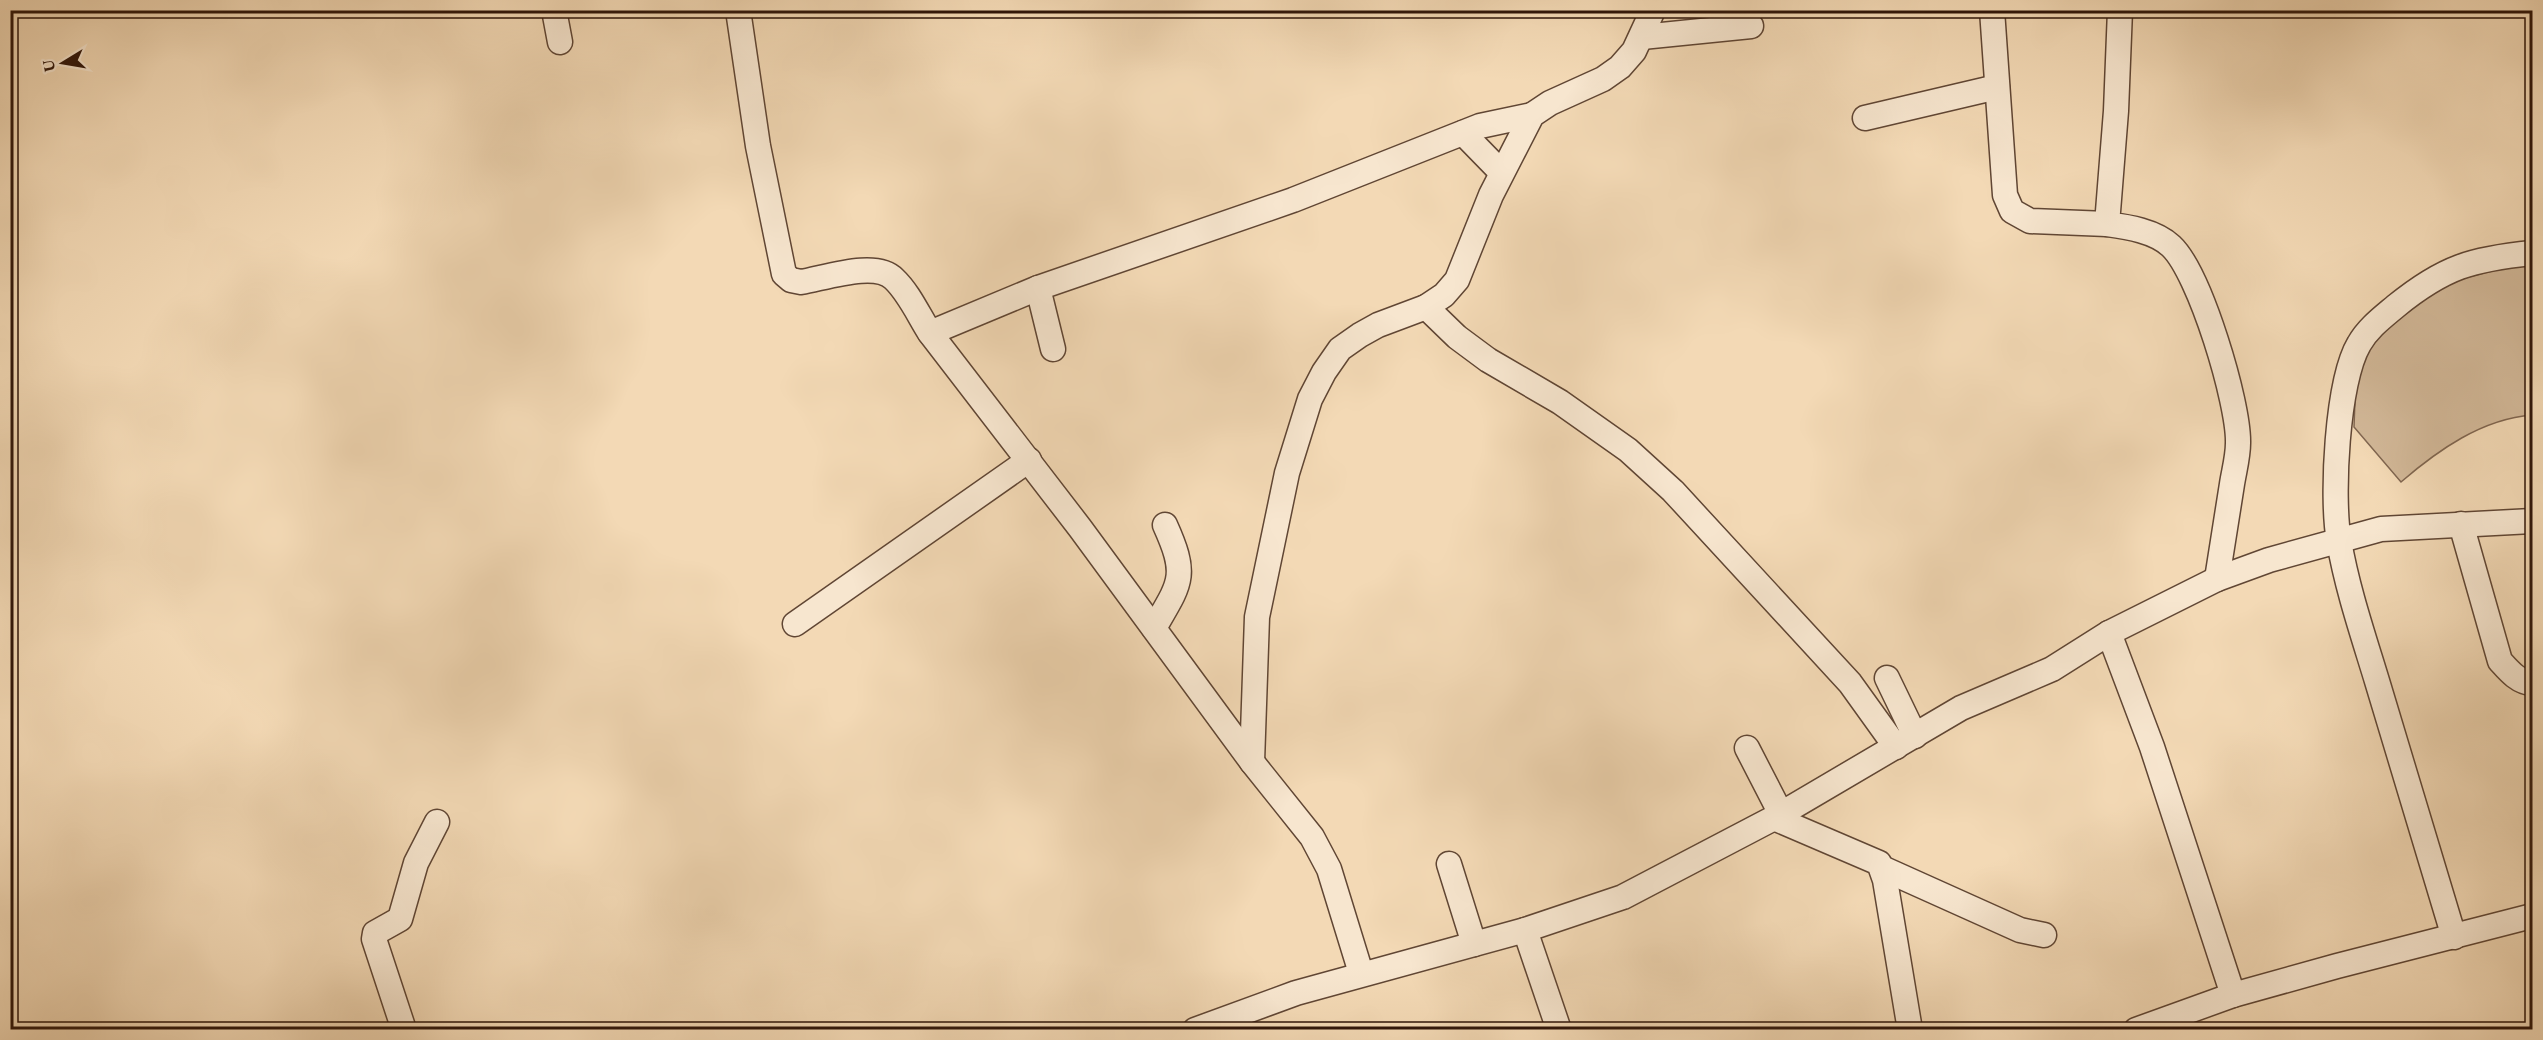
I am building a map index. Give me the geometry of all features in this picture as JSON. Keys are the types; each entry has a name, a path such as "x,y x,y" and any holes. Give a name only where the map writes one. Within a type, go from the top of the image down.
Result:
{"street":[{"path":"554,10 560,42"},
{"path":"738,10 758,146 784,274 791,280 801,282 872,269 885,272 895,280 930,333 1029,460 1322,853 1361,973"},
{"path":"930,333 1038,288 1293,200 1480,126 1532,115 1550,103 1604,79 1620,67 1642,37 1653,10"},
{"path":"1992,10 2004,195 2012,211 2030,221 2107,224 2149,233 2168,244 2182,257 2192,276 2214,338 2231,399 2238,443 2217,579"},
{"path":"2107,224 2116,111 2120,10"},
{"path":"1642,37 1751,26"},
{"path":"1865,118 1997,87"},
{"path":"1252,762 1257,616 1287,473 1310,399 1324,372 1340,349 1378,325 1426,308 1444,295 1457,280 1501,172 1532,115"},
{"path":"1463,133 1501,172"},
{"path":"2454,937 2367,649 2338,540 2338,456 2347,378 2358,345 2378,321 2444,272 2480,260 2532,253"},
{"path":"1038,288 1053,349"},
{"path":"1426,308 1457,337 1488,360 1560,402 1628,450 1673,491 1906,742"},
{"path":"795,624 1029,460"},
{"path":"1195,1029 1296,993 1361,973 1525,930 1623,897 1777,816 1961,708 2052,669 2109,633 2217,579 2269,560 2381,529 2532,521"},
{"path":"2461,524 2500,661 2510,673 2524,682 2532,683"},
{"path":"1154,628 1177,591 1181,573 1177,552 1165,525"},
{"path":"2109,633 2152,747 2233,995"},
{"path":"1887,678 1906,742"},
{"path":"1748,747 1777,816 1875,859 1882,868 2020,930 2044,935"},
{"path":"404,1029 374,939 375,933 400,919 416,863 437,822"},
{"path":"1449,864 1474,944"},
{"path":"1882,868 1910,1029"},
{"path":"2136,1029 2233,995 2532,916"},
{"path":"1525,930 1559,1029"}],"shaded area":[{"path":"2532,261 2532,415 2496,423 2462,438 2401,482 2354,427 2356,372 2375,337 2436,285"}]}
